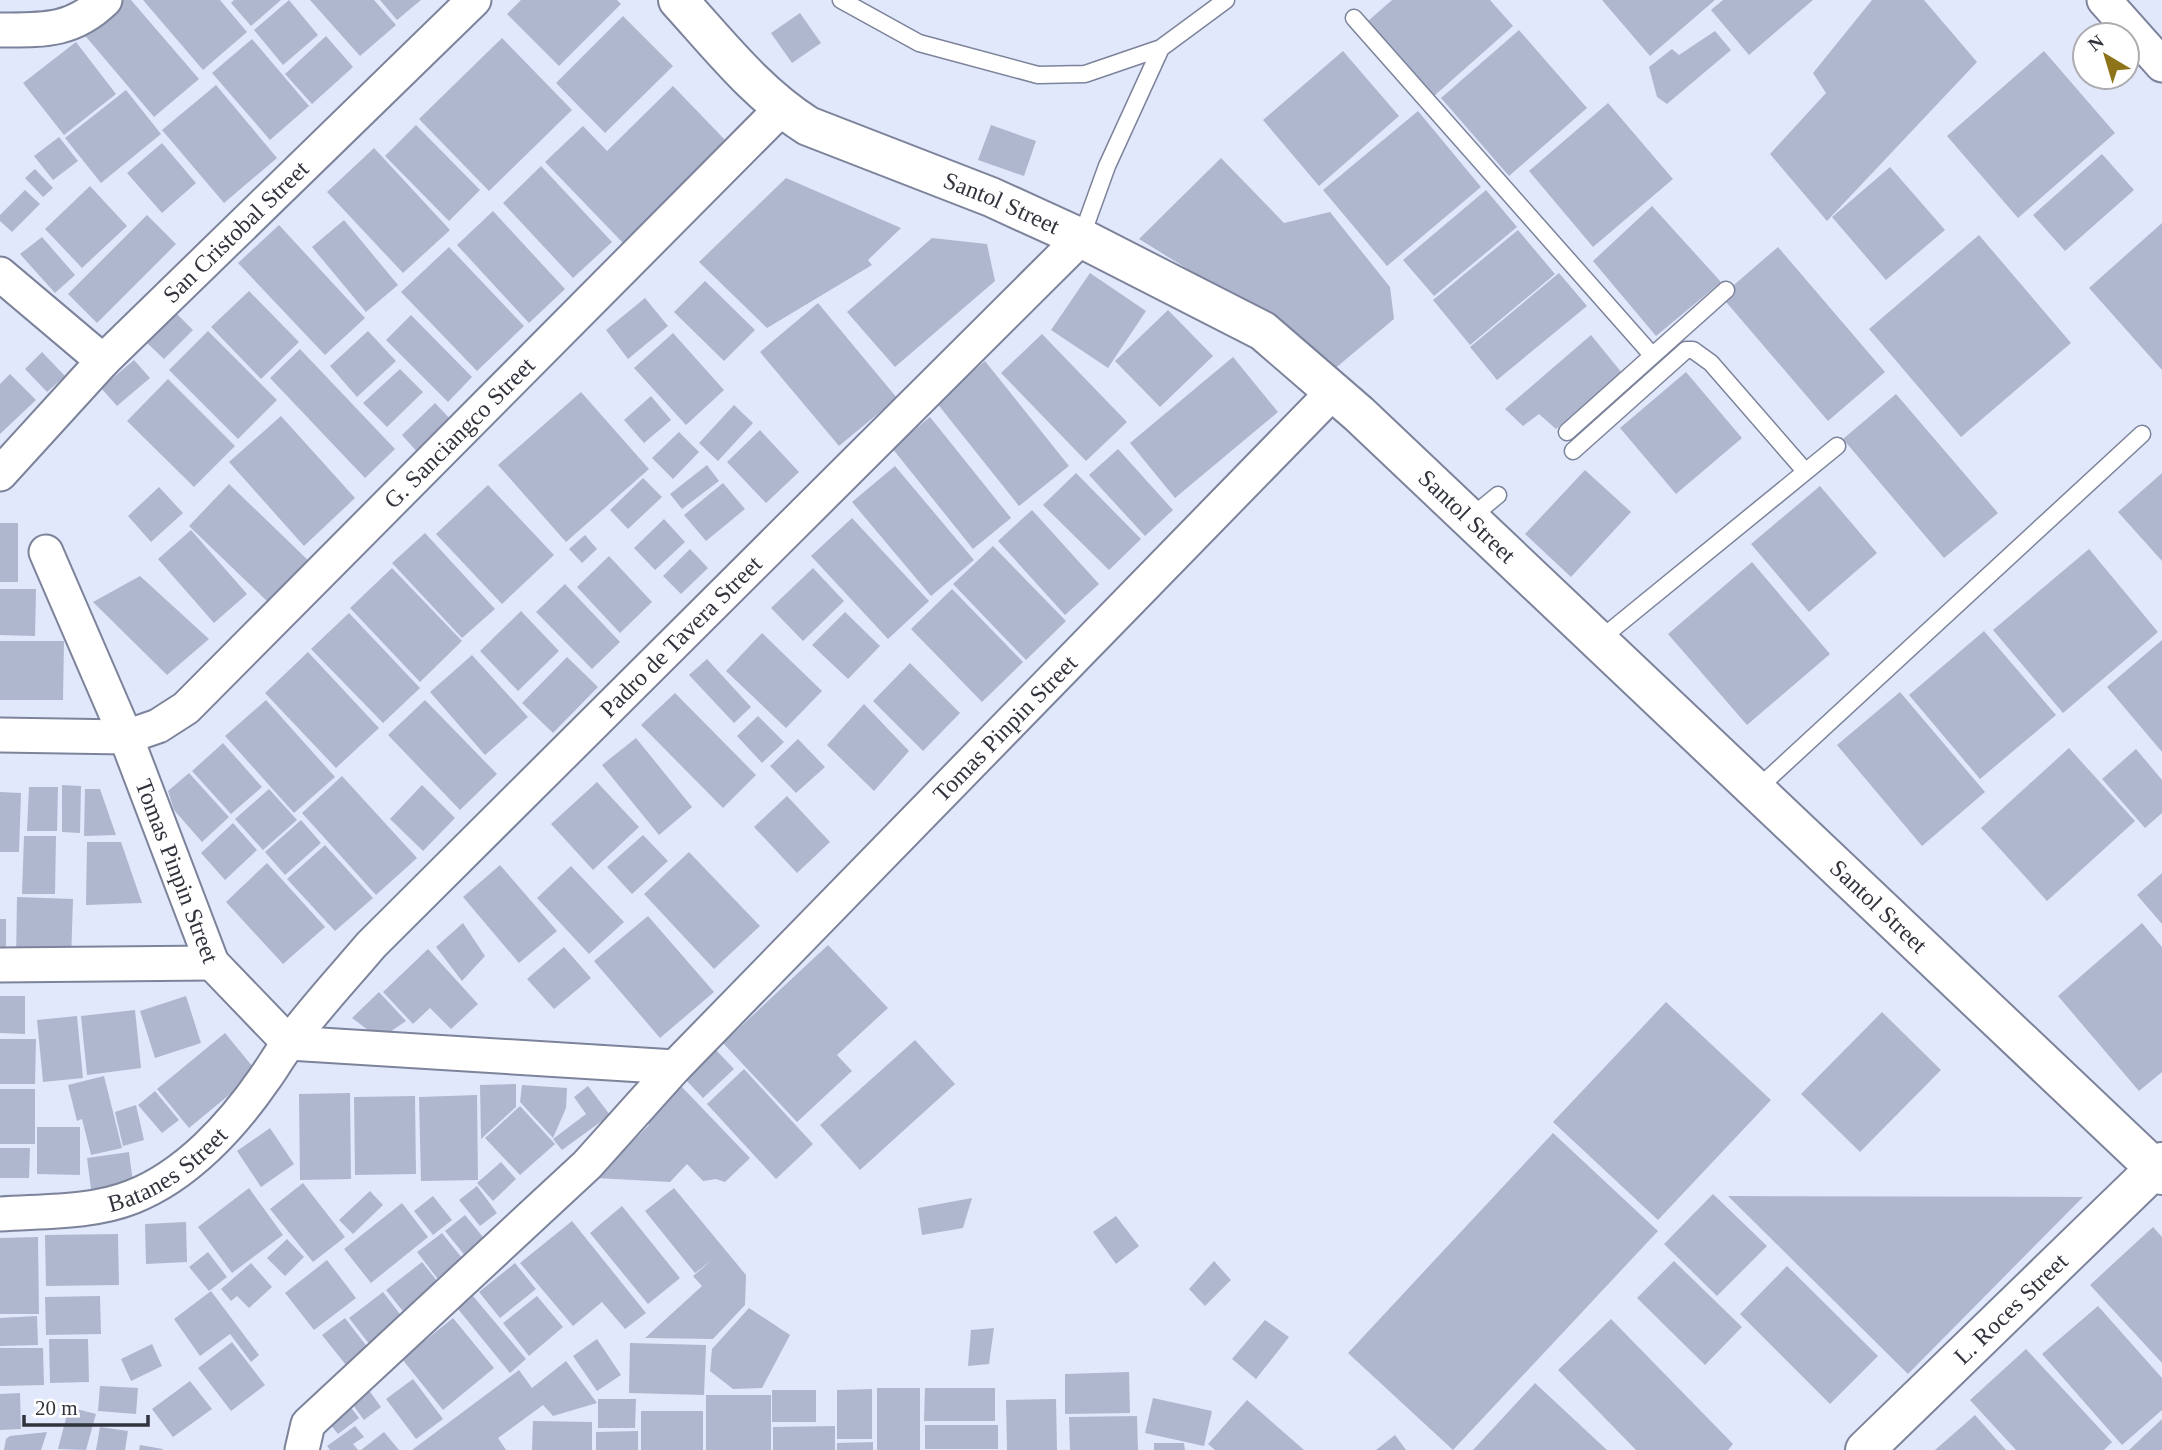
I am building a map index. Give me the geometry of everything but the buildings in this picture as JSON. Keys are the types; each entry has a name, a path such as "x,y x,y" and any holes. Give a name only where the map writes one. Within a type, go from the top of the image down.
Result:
{"street":[{"path":"12,30 65,26 94,10 105,0"},
{"name":"San Cristobal Street","path":"2,473 103,361 474,0"},
{"name":"Santol Street","path":"678,0 751,82 781,109 808,126 991,197 1081,237 1263,331 1334,391 1484,506 1598,641 2160,1168"},
{"path":"2104,0 2162,65"},
{"name":"G. Sanciangco Street","path":"126,737 158,726 186,708 781,109"},
{"name":"Padro de Tavera Street","path":"289,1043 371,945 1081,237"},
{"path":"0,274 103,361"},
{"name":"Tomas Pinpin Street","path":"305,1437 587,1166 675,1067 1334,391"},
{"name":"Tomas Pinpin Street","path":"46,552 126,737 212,963 289,1043"},
{"path":"0,735 126,737"},
{"path":"0,965 212,963"},
{"path":"289,1043 675,1067"},
{"name":"Batanes Street","path":"0,1214 93,1207 129,1199 161,1184 227,1126 264,1080 289,1043"},
{"name":"L. Roces Street","path":"1865,1450 2160,1168"}],"lane":[{"path":"841,0 919,43 1038,75 1085,75 1161,48 1226,0"},
{"path":"1354,19 1651,355"},
{"path":"1081,237 1107,166 1161,48"},
{"path":"1567,432 1727,290"},
{"path":"1573,451 1686,350 1693,350 1711,363 1805,471"},
{"path":"1756,790 2142,434"},
{"path":"1598,641 1837,446"}]}
